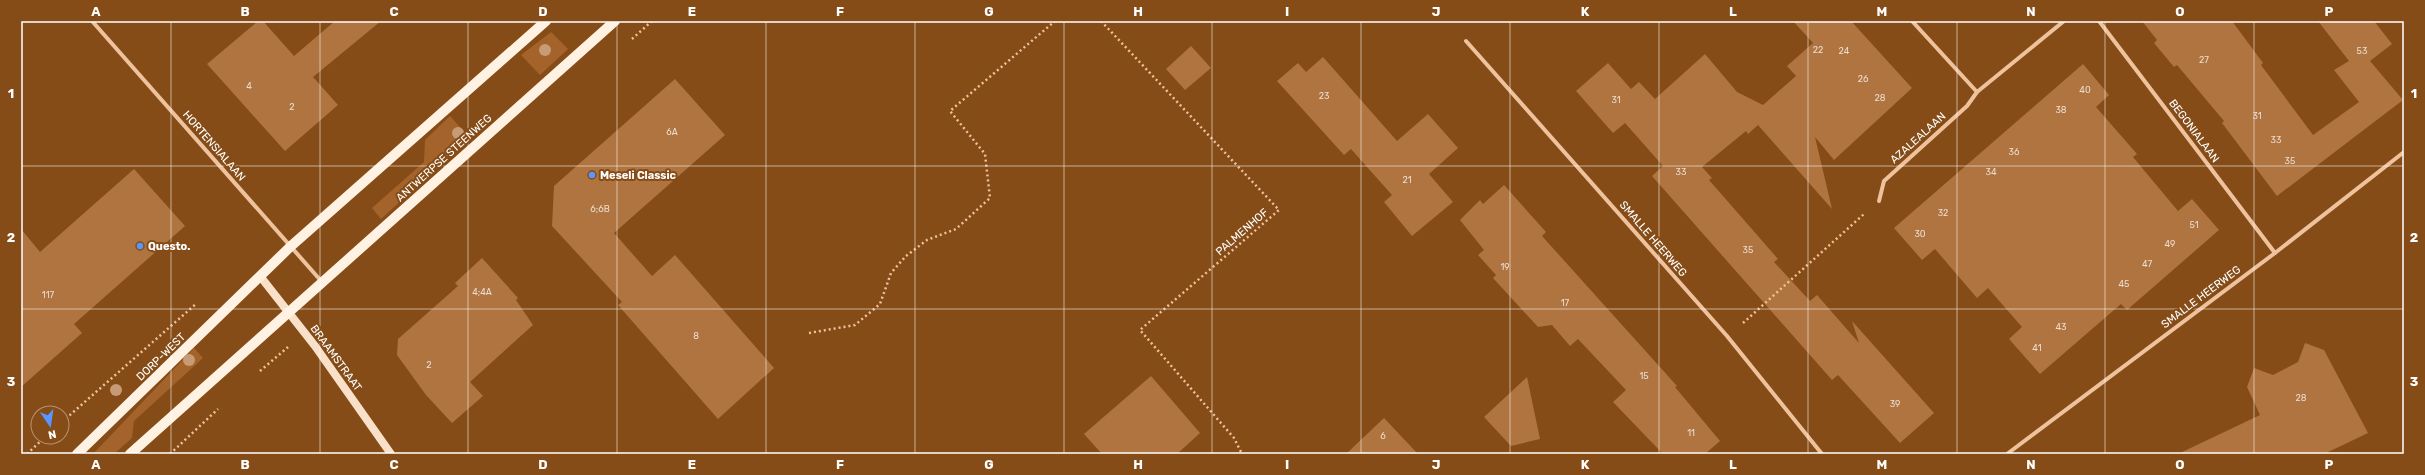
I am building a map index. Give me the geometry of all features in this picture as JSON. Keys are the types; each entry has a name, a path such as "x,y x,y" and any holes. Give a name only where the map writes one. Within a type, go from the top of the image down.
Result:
{"main road":[{"path":"260,276 290,247 546,21"},
{"name":"ANTWERPSE STEENWEG","path":"289,312 615,21"},
{"name":"DORP-WEST","path":"78,454 260,276"},
{"path":"130,454 289,312"}],"street":[{"name":"HORTENSIALAAN","path":"92,21 322,282"},
{"path":"1912,21 1977,92"},
{"name":"AZALEALAAN","path":"1879,201 1884,181 1967,106 1977,92 2064,21"},
{"name":"BEGONIALAAN","path":"2099,21 2275,253"},
{"name":"SMALLE HEERWEG","path":"1466,41 1727,336 1822,454"},
{"name":"SMALLE HEERWEG","path":"2007,454 2275,253 2404,152"},
{"name":"BRAAMSTRAAT","path":"260,276 289,312 391,454"}],"path":[{"path":"809,333 855,325 880,304 890,273 906,256 927,240 956,229 990,198 985,154 950,111 1055,21"},
{"name":"PALMENHOF","path":"1101,21 1279,210 1140,330 1234,438 1242,454"},
{"path":"1727,336 1879,201"},
{"path":"70,415 203,297"},
{"path":"259,372 270,364"},
{"path":"170,454 220,407"},
{"path":"26,454 36,445"}],"shaded area":[{"path":"551,32 568,49 540,75 521,55"},
{"path":"450,116 470,138 381,219 372,208 424,162 425,140"},
{"path":"194,348 203,358 134,421 132,438 114,454 94,453"}],"building":[{"path":"258,21 263,21 294,56 335,21 381,21 313,77 338,105 285,151 207,64"},
{"path":"1793,21 1851,21 1912,88 1834,160 1815,137 1832,209 1758,125 1748,134 1746,131 1702,167 1712,178 1709,180 1778,259 1774,262 1810,301 1817,295 1859,343 1852,321 1934,413 1900,443 1838,375 1832,380 1652,176 1663,166 1625,123 1613,133 1576,91 1608,63 1631,89 1639,82 1655,99 1705,54 1737,92 1763,105 1796,76 1787,66 1813,43"},
{"path":"2142,21 2232,21 2263,63 2261,65 2313,135 2359,102 2334,70 2349,61 2318,21 2374,21 2392,44 2370,61 2403,100 2277,196 2222,123 2224,121 2177,65 2174,67 2154,43 2157,40"},
{"path":"1191,46 1211,68 1185,90 1166,69"},
{"path":"1323,57 1397,141 1428,114 1458,148 1429,174 1453,202 1412,236 1384,202 1392,195 1351,149 1344,155 1277,81 1298,63 1306,72"},
{"path":"2083,64 2109,95 2096,107 2137,154 2133,157 2178,211 2192,199 2219,230 2127,310 2121,304 2040,374 2009,339 2022,327 1988,288 1977,298 1935,249 1922,260 1894,228"},
{"path":"675,79 725,135 614,233 652,276 675,255 774,368 718,419 618,305 622,302 552,226 554,186"},
{"path":"134,169 185,226 74,324 82,333 21,387 21,229 40,252"},
{"path":"1504,185 1546,232 1542,236 1677,386 1675,387 1720,441 1705,454 1663,454 1613,402 1626,390 1578,339 1570,346 1552,325 1538,327 1493,278 1496,275 1478,255 1484,250 1460,220 1480,200 1483,204"},
{"path":"482,258 518,298 516,300 533,325 470,382 483,396 452,423 426,395 397,355 398,339 458,286 455,283"},
{"path":"2305,343 2324,350 2368,433 2324,454 2178,454 2260,415 2247,387 2254,368 2273,375 2298,362"},
{"path":"1151,376 1200,433 1177,454 1102,454 1084,434"},
{"path":"1527,377 1540,439 1511,446 1484,417"},
{"path":"1384,418 1418,454 1346,454"}],"place":[{"name":"Meseli Classic","path":"592,175"},
{"name":"Questo.","path":"140,246"}]}
